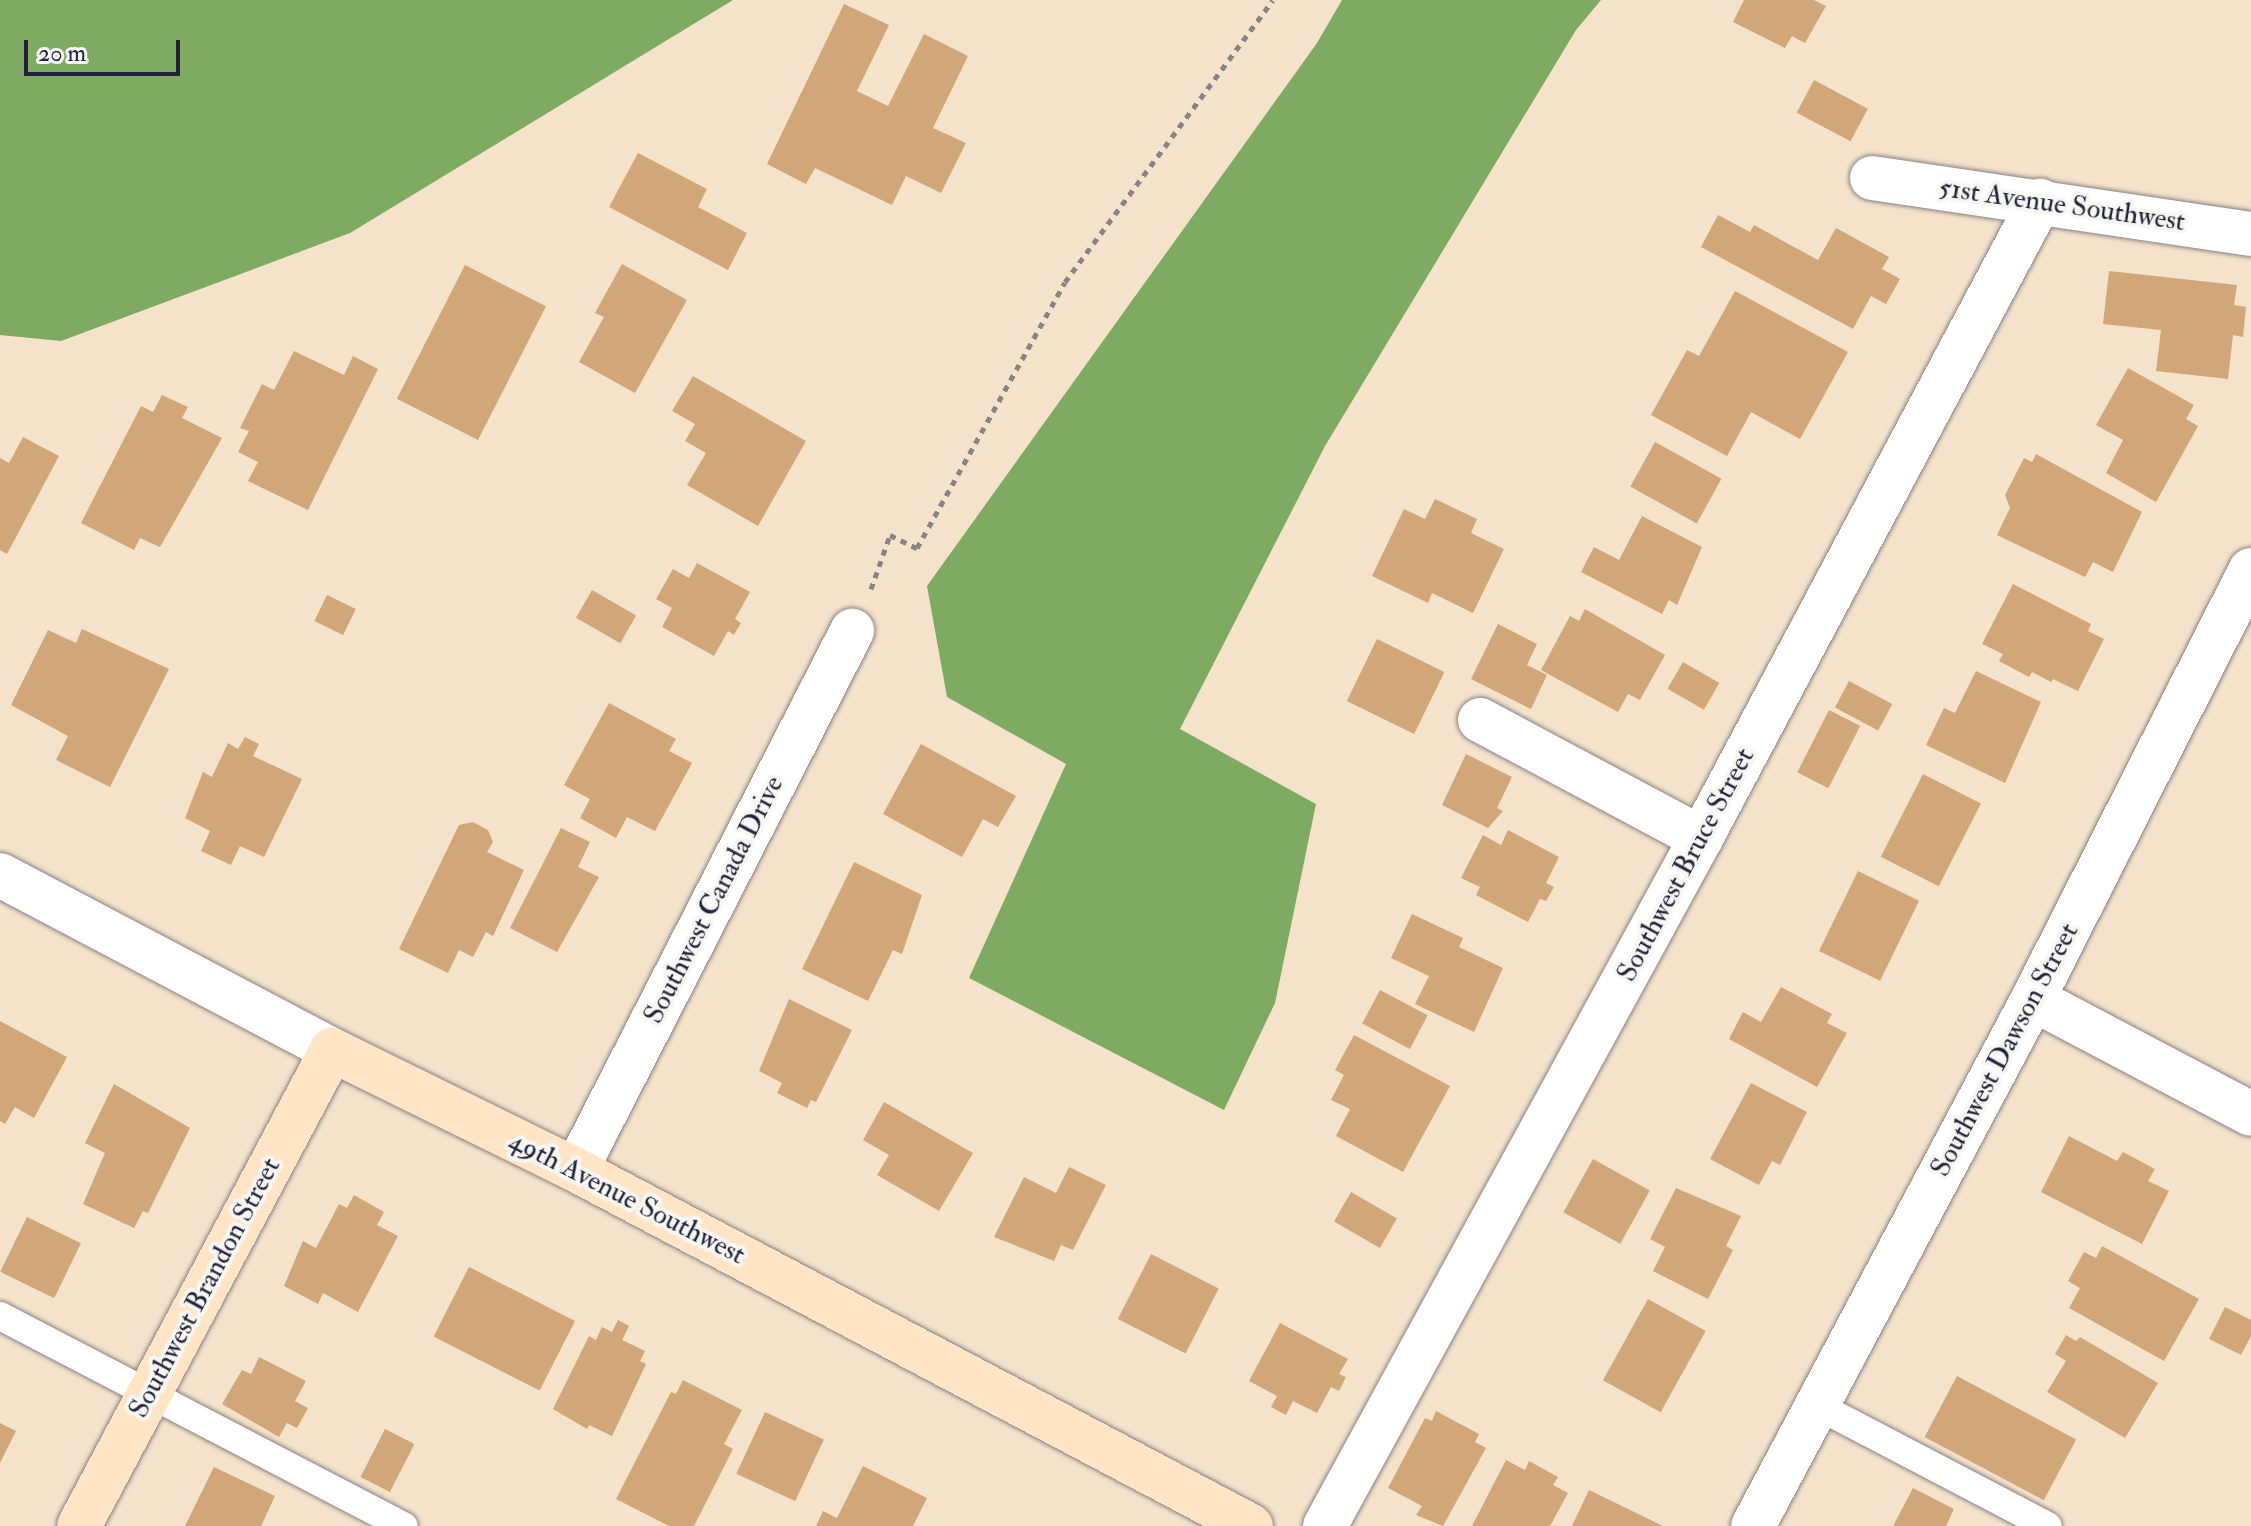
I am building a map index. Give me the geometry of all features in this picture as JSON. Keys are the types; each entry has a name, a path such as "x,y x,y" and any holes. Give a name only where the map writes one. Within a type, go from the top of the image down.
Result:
{"street":[{"name":"51st Avenue Southwest","path":"1872,178 2251,234"},
{"name":"Southwest Bruce Street","path":"1325,1526 1701,838 2040,201"},
{"name":"Southwest Dawson Street","path":"1753,1526 2246,591"},
{"name":"Southwest Canada Drive","path":"576,1170 860,614"},
{"path":"1480,720 1701,838"},
{"name":"49th Avenue Southwest","path":"0,875 332,1050 576,1170 1251,1526"},
{"path":"2033,999 2251,1114"},
{"name":"Southwest Brandon Street","path":"79,1526 332,1050"}],"lane":[{"path":"0,1316 404,1526"},
{"path":"1818,1406 2048,1526"}],"path":[{"path":"860,614 890,535 917,548 1082,255 1273,0"}],"green space":[{"path":"0,0 733,0 350,233 61,341 0,335"},
{"path":"1342,0 1601,0 1576,30 1325,446 1180,729 1316,804 1275,1003 1224,1110 969,978 1066,764 947,697 927,586 1317,43"}],"building":[{"path":"1744,0 1814,0 1826,6 1805,43 1792,36 1785,48 1733,22"},
{"path":"844,4 889,25 857,91 888,106 924,34 968,56 933,128 966,143 941,193 906,176 892,205 815,168 806,184 767,164"},
{"path":"1814,80 1868,109 1850,141 1797,113"},
{"path":"638,153 707,189 698,207 747,233 728,270 609,207"},
{"path":"1718,215 1750,232 1754,225 1818,260 1836,228 1889,257 1882,269 1900,279 1886,304 1871,296 1853,329 1701,247"},
{"path":"622,264 687,300 635,393 579,362 604,317 595,313"},
{"path":"465,265 546,306 478,440 397,399"},
{"path":"2109,271 2237,285 2234,305 2246,307 2243,337 2233,335 2228,379 2156,371 2161,330 2103,324"},
{"path":"1735,291 1848,352 1800,439 1751,412 1727,456 1651,415 1687,350 1699,356"},
{"path":"294,351 344,375 353,356 378,369 308,510 248,481 258,462 238,452 249,431 240,428 262,384 274,390"},
{"path":"2128,368 2194,405 2186,419 2198,426 2156,502 2106,473 2123,440 2096,425"},
{"path":"693,376 806,441 758,526 687,485 706,453 685,441 695,424 672,411"},
{"path":"162,395 188,407 182,418 222,438 160,547 140,538 134,550 81,523 141,406 153,412"},
{"path":"23,437 59,456 7,554 0,550 0,458 9,463"},
{"path":"1655,442 1721,479 1697,523 1630,487"},
{"path":"2036,454 2142,512 2113,572 2093,562 2085,577 1997,535 2010,508 2005,495 2024,458 2032,462"},
{"path":"1435,499 1477,519 1471,533 1504,549 1473,613 1432,593 1428,603 1372,576 1404,509 1425,519"},
{"path":"1642,516 1702,547 1677,605 1669,600 1662,614 1581,572 1594,547 1619,560"},
{"path":"697,563 750,592 735,619 741,623 734,635 728,631 714,656 662,627 672,608 656,599 673,569 689,578"},
{"path":"2013,584 2091,624 2088,631 2104,639 2078,691 2032,672 2029,677 1999,661 2003,654 1982,644"},
{"path":"592,590 636,616 620,643 576,618"},
{"path":"327,595 356,609 343,635 314,621"},
{"path":"1585,609 1665,655 1640,700 1628,694 1618,712 1541,670 1570,616 1579,621"},
{"path":"1498,624 1537,644 1527,665 1547,675 1531,709 1471,679"},
{"path":"82,629 169,669 110,787 56,760 68,736 11,705 48,630 76,643"},
{"path":"1377,639 1444,672 1414,734 1347,701"},
{"path":"1683,662 1719,683 1704,710 1668,689"},
{"path":"1976,671 2041,702 2005,783 1926,745 1944,708 1955,713"},
{"path":"1849,681 1892,704 1878,730 1835,707"},
{"path":"609,703 676,739 669,751 692,763 655,831 627,817 616,838 580,818 590,799 564,785"},
{"path":"1829,710 1860,726 1828,788 1797,772"},
{"path":"245,737 259,744 253,756 302,779 264,857 240,846 231,865 201,851 210,831 185,818 203,772 212,777 228,743 238,749"},
{"path":"921,744 1016,796 998,827 983,819 962,857 883,814"},
{"path":"1466,754 1512,777 1497,808 1503,811 1488,828 1442,805"},
{"path":"1923,774 1981,804 1939,886 1881,857"},
{"path":"473,822 488,830 493,842 487,852 524,870 493,936 486,932 473,957 459,950 448,973 399,949 459,825"},
{"path":"561,828 590,842 578,867 599,877 557,952 510,928"},
{"path":"1508,830 1559,857 1546,883 1554,887 1546,901 1540,899 1528,922 1476,895 1480,887 1461,878 1483,835 1501,845"},
{"path":"854,862 922,895 902,954 893,950 868,1001 802,969"},
{"path":"1858,871 1919,901 1880,981 1819,951"},
{"path":"1412,914 1463,938 1459,947 1503,968 1474,1032 1415,1004 1429,976 1391,958"},
{"path":"1781,987 1832,1014 1827,1023 1847,1033 1817,1087 1729,1039 1743,1012 1761,1022"},
{"path":"1380,990 1428,1015 1410,1049 1362,1024"},
{"path":"789,999 852,1030 816,1102 811,1100 807,1108 777,1093 782,1083 759,1071"},
{"path":"0,1021 67,1057 34,1118 15,1107 5,1124 0,1121"},
{"path":"1354,1035 1450,1086 1403,1172 1336,1136 1350,1109 1331,1100 1344,1075 1335,1070"},
{"path":"1751,1083 1807,1112 1780,1165 1772,1161 1759,1185 1710,1159"},
{"path":"114,1084 190,1128 148,1213 143,1211 134,1228 83,1204 105,1153 85,1143"},
{"path":"884,1102 973,1153 939,1211 877,1175 889,1155 863,1140"},
{"path":"2069,1136 2117,1161 2123,1152 2155,1169 2148,1181 2169,1191 2142,1244 2041,1192"},
{"path":"1593,1159 1650,1191 1620,1244 1563,1212"},
{"path":"1069,1167 1106,1185 1073,1250 1061,1245 1054,1261 994,1237 1024,1177 1056,1193"},
{"path":"1676,1188 1741,1216 1726,1246 1733,1250 1708,1299 1653,1271 1665,1247 1650,1239"},
{"path":"1351,1192 1397,1218 1380,1248 1334,1221"},
{"path":"354,1195 384,1212 377,1225 398,1236 358,1312 323,1293 318,1304 284,1286 303,1241 316,1248 339,1204 347,1208"},
{"path":"27,1217 81,1243 54,1298 0,1272"},
{"path":"2102,1246 2199,1299 2164,1361 2069,1308 2080,1288 2068,1281 2084,1252 2096,1258"},
{"path":"1151,1254 1219,1289 1186,1354 1118,1319"},
{"path":"469,1267 575,1321 540,1391 434,1336"},
{"path":"1648,1299 1706,1331 1661,1412 1603,1380"},
{"path":"2225,1307 2251,1320 2251,1336 2241,1355 2209,1339"},
{"path":"618,1320 629,1326 622,1340 645,1351 640,1361 646,1364 612,1436 589,1425 587,1429 553,1409 589,1336 596,1340 602,1327 612,1332"},
{"path":"1280,1323 1348,1359 1339,1374 1346,1377 1339,1391 1331,1387 1317,1413 1293,1401 1286,1415 1271,1407 1277,1396 1249,1381"},
{"path":"2066,1335 2076,1341 2080,1337 2158,1383 2125,1438 2047,1392 2066,1361 2055,1354"},
{"path":"259,1357 306,1381 295,1401 308,1408 297,1428 287,1423 279,1437 222,1404 242,1370 251,1374"},
{"path":"1957,1376 2076,1439 2044,1500 1925,1437"},
{"path":"683,1380 742,1410 724,1444 733,1449 694,1526 669,1526 616,1499 671,1392 676,1394"},
{"path":"1436,1411 1479,1434 1475,1442 1486,1448 1443,1526 1416,1515 1422,1506 1388,1488 1425,1418 1432,1421"},
{"path":"765,1412 824,1439 795,1501 736,1474"},
{"path":"0,1423 16,1431 0,1463"},
{"path":"385,1429 414,1444 390,1492 360,1477"},
{"path":"1506,1460 1525,1470 1529,1461 1558,1477 1553,1485 1568,1493 1550,1526 1472,1526"},
{"path":"863,1466 927,1498 913,1526 816,1526 823,1511 837,1518"},
{"path":"214,1467 275,1496 261,1526 185,1526"},
{"path":"1913,1488 1954,1509 1946,1526 1893,1526"},
{"path":"1589,1490 1663,1526 1572,1526"}]}
